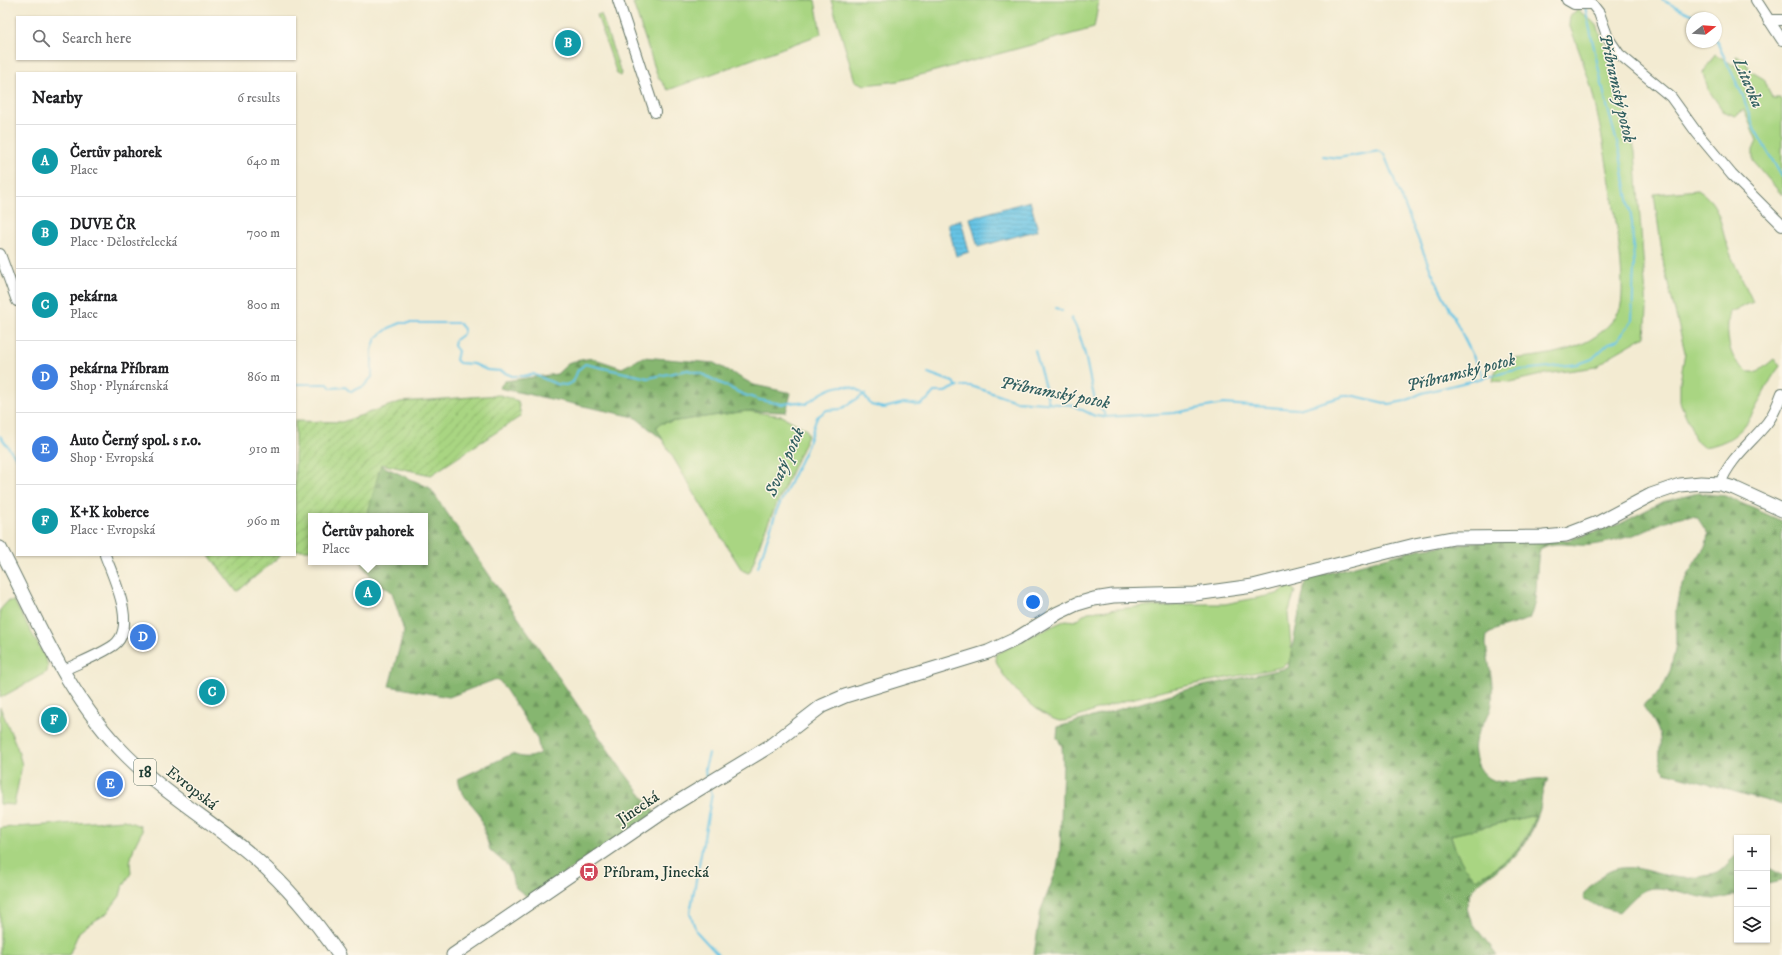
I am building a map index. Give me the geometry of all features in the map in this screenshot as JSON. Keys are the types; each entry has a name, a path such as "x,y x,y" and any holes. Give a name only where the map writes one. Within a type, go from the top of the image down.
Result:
{"main road":[{"name":"Jinecká","path":"454,955 668,808 770,746 822,706 845,696 988,652 1016,639 1058,613 1094,599 1113,596 1222,591 1253,586 1415,545 1453,538 1543,537 1566,535 1600,522 1651,495 1680,485 1701,483 1720,484 1734,488 1782,510"},
{"name":"Evropská","path":"0,548 62,671 94,719 126,755 177,799 256,859 282,883 316,923 339,955"}],"street":[{"path":"618,0 655,112"},
{"path":"1566,0 1570,3 1592,4 1599,14 1608,38 1619,54 1671,97 1697,133 1732,175 1782,225"},
{"path":"1756,0 1782,40"},
{"path":"1768,20 1782,20"},
{"path":"0,254 16,299"},
{"path":"1720,484 1725,471 1738,454 1767,423 1775,411 1782,393"},
{"path":"62,671 114,645 124,632 124,615 105,556"}],"green space":[{"path":"642,0 815,0 821,34 668,90 658,77 633,3"},
{"path":"831,0 1099,0 1094,28 898,81 865,85 855,81"},
{"path":"1578,10 1597,25 1619,83 1635,152 1647,310 1645,336 1614,354 1596,367 1545,374 1511,382 1493,381 1496,368 1501,360 1550,354 1567,350 1582,344 1596,336 1609,325 1619,311 1622,296 1621,271 1618,239 1607,166 1591,87 1584,63 1569,24 1570,15"},
{"path":"601,14 621,73 620,76 617,74 597,15"},
{"path":"1715,54 1735,66 1736,56 1745,59 1750,71 1764,79 1772,98 1780,98 1782,103 1782,195 1753,161 1753,150 1757,141 1744,110 1735,116 1723,111 1708,89 1703,73"},
{"path":"1698,190 1711,201 1718,213 1729,250 1753,302 1730,312 1728,337 1733,356 1736,361 1748,372 1758,372 1774,359 1780,366 1771,379 1751,417 1743,427 1733,436 1720,443 1703,447 1695,440 1680,402 1680,383 1685,352 1664,267 1654,194"},
{"path":"643,357 714,363 754,385 791,393 786,412 747,411 662,423 656,427 663,440 635,417 499,388 505,381 557,374 570,362 592,358 622,368"},
{"path":"500,395 518,401 521,416 431,475 381,464 368,513 308,513 308,550 296,550 296,421 342,422 400,402"},
{"path":"747,411 782,416 806,429 808,435 764,532 750,572 748,573 742,570 655,427 662,423"},
{"path":"380,465 430,488 617,763 656,814 528,897 516,888 508,866 490,850 479,813 462,793 458,779 512,754 526,757 540,753 537,738 498,680 494,680 449,697 389,686 404,631 392,592 373,579 362,565 428,565 428,513 368,513"},
{"path":"1698,493 1725,496 1782,521 1782,805 1665,772 1660,763 1660,738 1658,729 1643,706 1660,692 1670,672 1676,644 1676,609 1679,593 1695,562 1706,545 1708,534 1697,517 1678,517 1633,535 1608,542 1595,545 1552,544 1540,549 1537,567 1535,602 1529,619 1497,629 1487,635 1486,644 1492,680 1492,706 1475,742 1474,749 1477,762 1484,774 1496,781 1509,782 1537,779 1548,780 1543,790 1538,816 1526,842 1514,857 1482,881 1474,888 1469,896 1467,905 1469,915 1477,929 1497,955 1034,955 1041,910 1057,869 1060,851 1063,763 1062,746 1057,738 1058,727 1189,689 1288,668 1306,579 1419,549 1474,542 1568,540 1620,524 1662,502","holes":["1535,815 1532,826 1521,845 1506,861 1477,879 1468,872 1460,860 1451,835"]},
{"path":"210,556 280,556 237,592"},
{"path":"1290,586 1295,591 1288,614 1292,656 1290,662 1282,667 1150,694 1061,721 1042,713 1032,705 1011,685 997,664 995,655 1066,620 1075,621 1088,612 1148,606 1163,607 1190,604 1225,604 1277,594"},
{"path":"8,601 14,601 45,657 48,666 47,672 0,698 0,610"},
{"path":"0,707 17,747 22,765 14,805 0,804"},
{"path":"1535,815 1520,846 1506,860 1477,879 1468,872 1457,853 1451,835"},
{"path":"124,820 140,826 142,831 134,847 130,862 131,873 122,888 120,896 106,914 79,932 69,955 0,955 0,828"},
{"path":"1734,858 1734,895 1728,897 1710,899 1669,889 1651,889 1643,891 1637,895 1620,912 1597,906 1583,898 1589,888 1598,879 1608,872 1618,868 1639,869 1672,876 1694,878 1717,873"},
{"path":"1770,868 1782,874 1782,881 1770,883"}],"water":[{"path":"1030,201 1038,230 978,247 970,218"},
{"path":"961,220 969,252 956,256 948,224"}],"waterway":[{"name":"Litavka","path":"1662,0 1687,12"},
{"name":"Příbramský potok","path":"962,386 971,386 1016,401 1072,405 1095,416 1105,417 1174,413 1223,404 1298,409 1344,396 1355,396 1389,404 1405,401 1422,393 1511,371 1578,364 1592,359 1609,343 1618,340 1632,321 1634,266 1632,222 1620,154 1605,98 1585,7"},
{"name":"Litavka","path":"1720,48 1743,96 1753,126 1782,177"},
{"path":"1323,156 1338,158 1379,151 1384,154 1431,271 1484,378"},
{"path":"1056,308 1062,311"},
{"path":"1071,318 1083,347 1095,399 1105,417"},
{"name":"Příbramský potok","path":"296,384 328,384 331,388 345,387 351,392 364,386 372,377 372,350 376,338 389,328 401,323 459,323 464,329 463,334 455,340 454,346 458,351 456,360 459,363 474,364 487,370 501,371 512,376 533,374 556,384 566,385 573,382 578,370 585,364 648,378 688,370 702,374 742,394 760,400 782,404 797,402 806,404 823,392 832,388 849,386 864,395 871,405 884,408 904,403 920,405 934,392 945,392 958,386"},
{"path":"1035,350 1049,403"},
{"path":"928,373 953,382 957,386"},
{"name":"Svatý potok","path":"758,567 776,512 806,449 817,417 827,410 841,409 865,394"},
{"name":"Příbramský potok","path":"0,436 16,458"},
{"name":"Svatý potok","path":"706,779 705,768 709,754"},
{"name":"Svatý potok","path":"710,788 712,794 690,913 696,931 718,955"}],"place":[{"name":"DUVE ČR","path":"568,43"},
{"name":"Čertův pahorek","path":"368,593"},
{"name":"pekárna Příbram","path":"143,637"},
{"name":"pekárna","path":"212,692"},
{"name":"K+K koberce","path":"54,720"},
{"name":"Auto Černý spol. s r.o.","path":"110,784"},
{"name":"Příbram, Jinecká","path":"589,872"}]}
